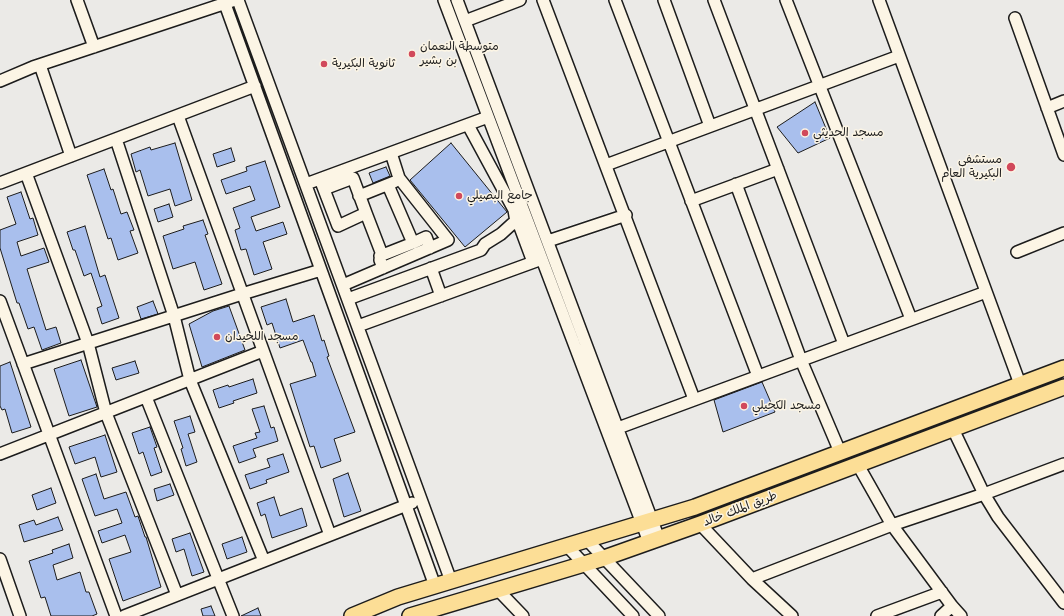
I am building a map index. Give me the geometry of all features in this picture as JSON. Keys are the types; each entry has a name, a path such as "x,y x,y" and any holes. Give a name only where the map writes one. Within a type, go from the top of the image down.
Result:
{"main road":[{"path":"352,616 398,597 695,507 1064,368"},
{"name":"طريق الملك خالد","path":"410,616 604,558 700,524 1064,387"}],"street":[{"path":"77,0 94,47"},
{"path":"0,81 40,65 237,0 451,581"},
{"path":"444,0 511,176 538,261 654,540"},
{"path":"457,0 618,428 647,522"},
{"path":"465,21 520,0"},
{"path":"543,0 626,215 694,399"},
{"path":"614,0 758,376"},
{"path":"664,0 710,126"},
{"path":"714,0 844,344"},
{"path":"786,0 911,319"},
{"path":"879,0 1020,384"},
{"path":"225,4 435,586"},
{"path":"1015,18 1064,156"},
{"path":"606,164 900,56"},
{"path":"40,65 71,156"},
{"path":"0,183 255,86"},
{"path":"1047,108 1064,101"},
{"path":"178,116 330,535"},
{"path":"322,184 391,153 488,117"},
{"path":"468,125 514,210 516,222 538,261"},
{"path":"116,139 174,316 190,380 264,561"},
{"path":"326,283 341,281 383,268 448,240 400,180 391,153"},
{"path":"691,201 778,169"},
{"path":"511,176 522,172"},
{"path":"26,173 88,344 106,412 177,595"},
{"path":"306,184 322,184 353,178 381,252 380,260 383,268"},
{"path":"359,196 400,180"},
{"path":"322,184 338,226 366,214"},
{"path":"736,184 801,360 840,452"},
{"path":"388,185 413,242"},
{"path":"548,242 626,215"},
{"path":"348,299 482,250 485,244 516,222"},
{"path":"1016,252 1064,233"},
{"path":"380,256 426,237 430,248"},
{"path":"358,326 538,261"},
{"path":"431,268 441,296"},
{"path":"23,364 321,270"},
{"path":"618,428 986,292"},
{"path":"0,301 116,616"},
{"path":"0,454 263,351"},
{"path":"146,397 217,579 233,616"},
{"path":"953,429 984,494 998,517 1064,603"},
{"path":"752,579 892,524 984,494 1064,464"},
{"path":"858,465 892,524 952,606 962,616"},
{"path":"124,616 421,500"},
{"path":"700,524 752,579 792,616"},
{"path":"587,540 635,593 659,616"},
{"path":"567,546 634,616"},
{"path":"0,559 20,616"},
{"path":"498,590 523,616"},
{"path":"877,616 942,592"},
{"path":"941,616 952,606"}],"building":[{"name":"مسجد الحديثي","path":"815,102 830,138 798,153 777,127"},
{"path":"175,143 192,200 175,206 170,189 148,196 140,170 136,172 131,154 150,147 151,150"},
{"name":"جامع البصيلي","path":"451,143 507,212 465,247 410,180"},
{"path":"231,148 235,161 217,167 213,154"},
{"path":"265,161 280,207 251,217 256,231 283,222 287,234 263,242 272,269 254,275 246,249 241,250 235,230 240,228 233,208 255,200 250,186 226,194 221,180 247,171 246,167"},
{"path":"386,167 390,176 373,183 369,173"},
{"path":"104,169 111,190 113,189 121,214 127,212 134,230 130,231 138,253 118,260 111,238 108,239 87,175"},
{"path":"21,192 30,219 33,218 38,235 17,242 21,256 44,248 49,262 27,269 46,330 56,327 61,343 42,350 34,327 28,329 19,303 17,303 0,248 0,230 16,224 7,197"},
{"path":"169,204 173,217 158,222 154,209"},
{"path":"203,220 208,234 205,235 222,284 204,290 195,262 173,269 163,236 184,229 183,226"},
{"path":"85,226 100,277 105,275 119,318 102,324 97,308 102,306 91,273 84,276 67,232"},
{"path":"286,299 293,322 314,315 322,341 324,340 329,356 327,357 355,432 334,439 341,461 321,468 314,446 310,447 290,384 316,376 312,362 303,340 280,348 272,323 267,325 261,307"},
{"path":"153,301 158,314 141,319 137,307"},
{"name":"مسجد اللحيدان","path":"229,306 245,350 202,367 189,324 213,311"},
{"path":"81,360 97,407 69,416 54,369"},
{"path":"135,361 139,373 116,380 112,368"},
{"path":"10,362 31,427 12,433 5,409 2,410 0,406 0,366"},
{"path":"253,379 257,393 233,401 234,403 219,408 213,390 228,385 229,387"},
{"name":"مسجد الكحيلي","path":"762,382 775,412 723,432 714,400"},
{"path":"264,406 271,428 274,427 278,441 253,449 256,457 239,463 233,446 257,438 255,433 260,432 252,409"},
{"path":"190,416 195,432 188,434 197,462 186,466 181,449 183,448 174,421"},
{"path":"150,427 157,447 154,448 162,472 151,476 143,452 139,454 132,433"},
{"path":"105,435 117,472 101,477 95,457 75,464 69,447"},
{"path":"283,454 289,472 266,480 267,483 250,489 245,475 270,467 267,459"},
{"path":"348,473 361,511 344,517 333,479"},
{"path":"96,474 104,499 126,492 135,517 138,516 146,537 161,587 123,601 109,559 131,552 125,535 102,543 98,531 122,523 117,509 95,516 82,479"},
{"path":"170,484 174,495 157,501 154,489"},
{"path":"51,488 56,503 37,510 32,495"},
{"path":"274,497 280,516 302,508 307,526 272,538 265,514 261,516 257,503"},
{"path":"58,517 63,530 24,542 19,525 34,520 36,525"},
{"path":"190,533 204,572 192,576 184,549 176,552 172,539"},
{"path":"242,537 247,552 227,559 222,544"},
{"path":"69,544 73,558 53,565 57,580 80,572 86,592 89,592 97,614 92,616 51,616 45,597 41,598 29,561 53,553 52,550"},
{"path":"211,606 215,616 203,616 201,609"},
{"path":"258,608 261,616 241,616"}],"place":[{"name":"متوسطة النعمان بن بشير","path":"412,54"},
{"name":"ثانوية البكيرية","path":"324,64"},
{"name":"مسجد الحديثي","path":"805,133"},
{"name":"مستشفى البكيرية العام","path":"1011,167"},
{"name":"جامع البصيلي","path":"459,196"},
{"name":"مسجد اللحيدان","path":"217,337"},
{"name":"مسجد الكحيلي","path":"744,406"}]}
